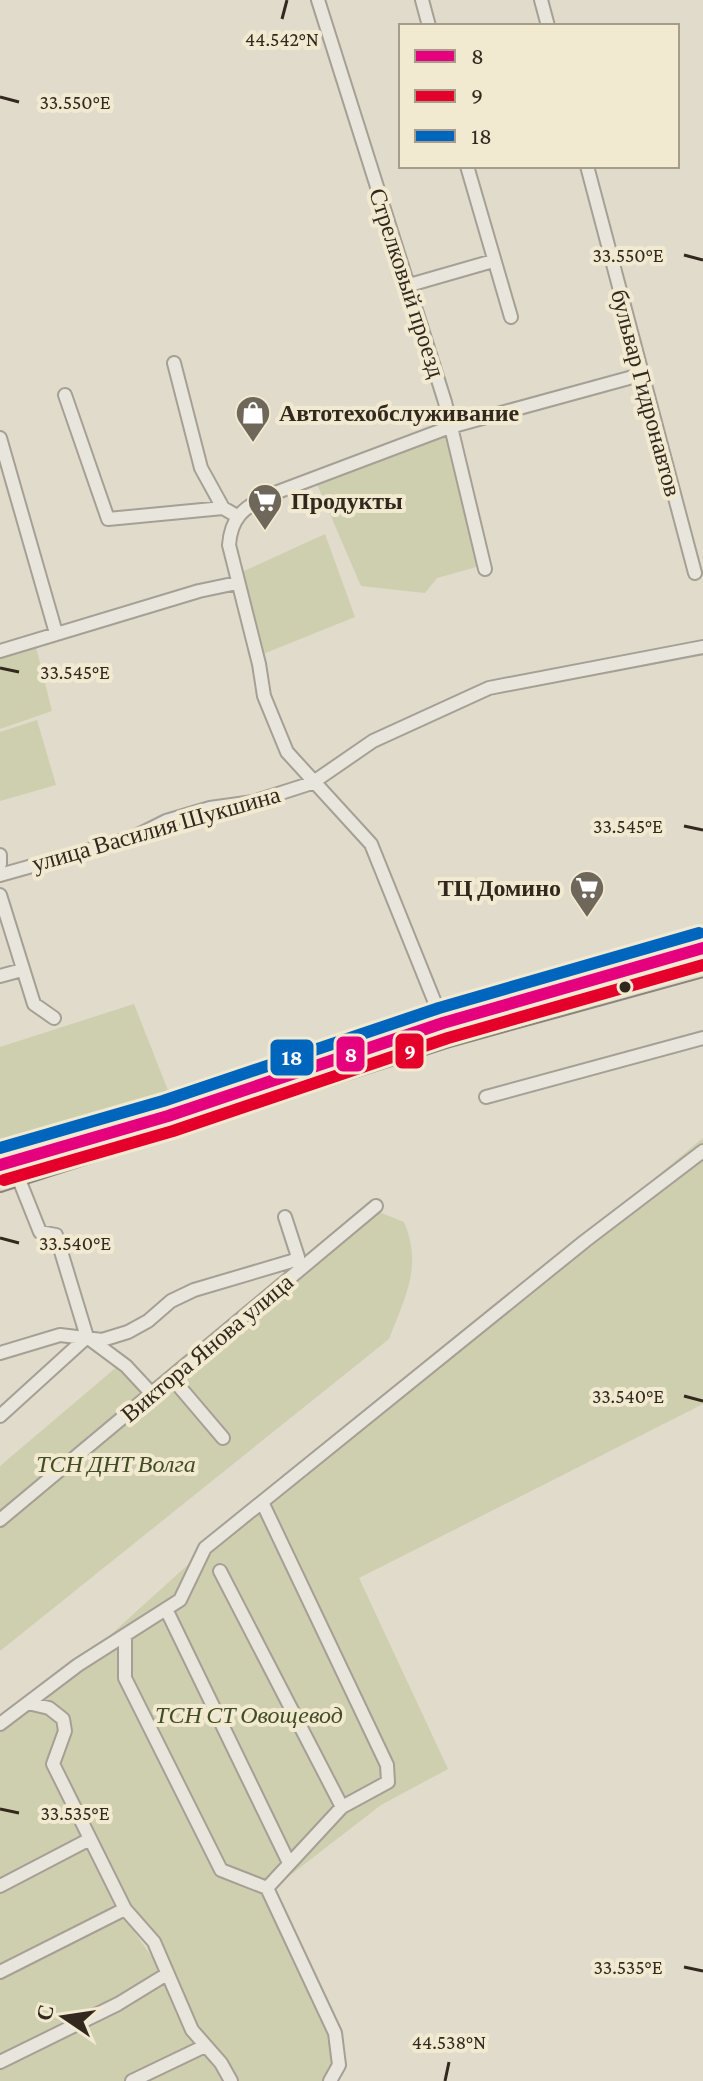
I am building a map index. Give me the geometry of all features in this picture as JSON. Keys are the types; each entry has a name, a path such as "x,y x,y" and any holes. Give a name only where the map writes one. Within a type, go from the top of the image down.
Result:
{"main road":[{"path":"0,1165 446,1031 703,948"},
{"path":"0,1183 446,1031 703,968"}],"street":[{"name":"Стрелковый проезд","path":"318,0 450,427 485,569"},
{"path":"422,0 428,24"},
{"path":"541,0 547,24"},
{"path":"468,168 511,317"},
{"name":"бульвар Гидронавтов","path":"588,168 695,573"},
{"path":"406,286 493,261"},
{"path":"174,363 201,468 223,508 237,516"},
{"path":"446,1031 371,844 312,783 287,752 264,696 229,545 231,526 237,516 267,496 450,427 640,375"},
{"path":"65,395 108,519 223,508"},
{"path":"0,438 56,633"},
{"path":"0,651 237,583"},
{"name":"улица Василия Шукшина","path":"0,875 132,838 166,821 210,808 253,802 312,783 373,741 489,688 703,647"},
{"path":"0,855 0,864"},
{"path":"0,895 34,1004 54,1018"},
{"path":"0,976 22,970"},
{"path":"486,1097 703,1038"},
{"path":"0,1724 180,1600 205,1548 585,1241 703,1151"},
{"path":"18,1177 40,1232 56,1235 87,1337 126,1366 152,1394"},
{"name":"Виктора Янова улица","path":"0,1520 376,1206"},
{"path":"0,1353 60,1335 102,1340 128,1332 148,1321 171,1301 194,1290 298,1257 285,1217"},
{"path":"0,1416 87,1337"},
{"path":"172,1378 223,1438"},
{"path":"262,1502 387,1765 388,1782 342,1807 267,1888"},
{"path":"220,1571 342,1807"},
{"path":"166,1609 289,1863"},
{"path":"125,1635 125,1678 221,1870 267,1888 335,2033 339,2065 330,2081"},
{"path":"28,1703 49,1708 63,1719 65,1731 53,1764 125,1909 154,1942 192,2030 221,2063 231,2081"},
{"path":"0,1886 90,1839"},
{"path":"0,1972 125,1909"},
{"path":"0,2062 118,2004 167,1974"},
{"path":"132,2081 205,2046"}],"green space":[{"path":"448,436 480,566 437,578 425,593 361,586 317,484"},
{"path":"325,534 355,617 263,654 242,572"},
{"path":"35,643 52,711 0,729 0,655"},
{"path":"37,720 56,785 0,801 0,732"},
{"path":"134,1004 171,1098 0,1150 0,1047"},
{"name":"ТСН СТ Овощевод","path":"703,1138 703,1404 359,1578 448,1769 381,1805 271,1890 342,2045 346,2062 337,2081 227,2081 197,2023 224,2081 0,2081 0,1732 42,1700 50,1710 58,1732 47,1768 113,1901 193,2016 147,1940 119,1903 50,1767 64,1714 42,1697 192,1561"},
{"name":"ТСН ДНТ Волга","path":"379,1212 404,1222 412,1253 410,1281 389,1339 0,1651 0,1466 119,1365 152,1400"}],"transit line":[{"name":"18","path":"0,1148 163,1101 439,1008 699,933"},
{"name":"8","path":"0,1165 168,1116 443,1023 703,948"},
{"name":"9","path":"4,1180 173,1131 448,1038 703,965"}],"place":[{"name":"Автотехобслуживание","path":"253,444"},
{"name":"Продукты","path":"265,532"},
{"name":"ТЦ Домино","path":"587,919"}]}
